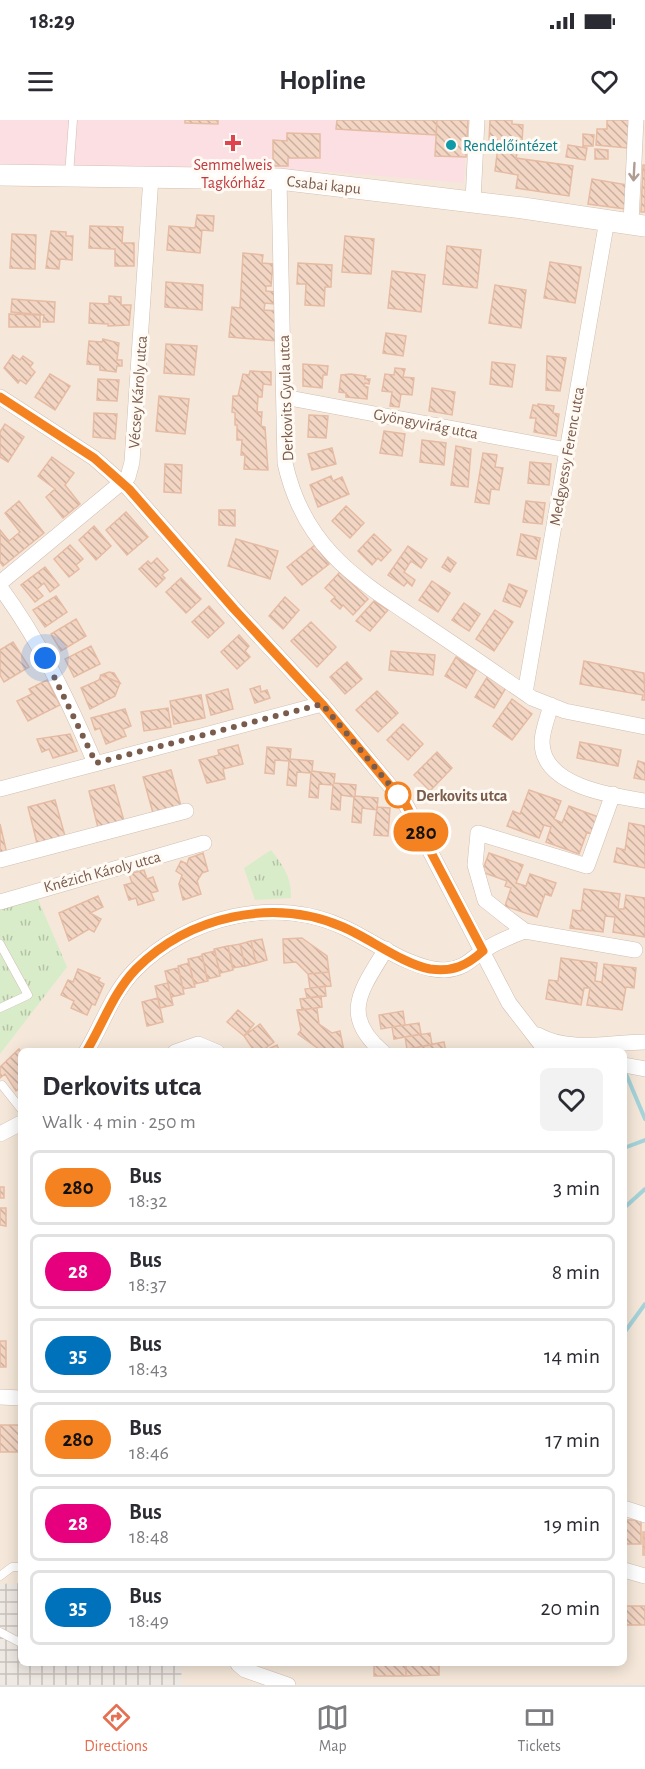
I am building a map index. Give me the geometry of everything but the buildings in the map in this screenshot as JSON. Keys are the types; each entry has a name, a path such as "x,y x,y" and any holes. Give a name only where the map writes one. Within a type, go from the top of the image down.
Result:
{"street":[{"path":"473,201 477,120"},
{"path":"636,120 638,225"},
{"name":"Csabai kapu","path":"0,175 279,179 473,201 638,225"},
{"name":"Vécsey Károly utca","path":"0,585 128,477 132,462 151,177"},
{"name":"Derkovits Gyula utca","path":"279,179 285,463 291,486 319,540 351,575 525,693 565,711 645,727"},
{"name":"Medgyessy Ferenc utca","path":"525,693 607,220"},
{"path":"0,397 94,458 122,482 322,704 406,805 509,1003 544,1048"},
{"name":"Gyöngyvirág utca","path":"284,397 567,450"},
{"path":"0,585 26,622 73,712 96,763"},
{"path":"0,789 322,704"},
{"path":"551,705 542,741 544,755 555,772 576,785 645,801"},
{"path":"613,794 587,866 478,833 475,865 485,900 525,931 635,950"},
{"path":"0,860 186,811"},
{"name":"Knézich Károly utca","path":"0,902 204,843"},
{"path":"91,1048 113,998 134,971 181,935 210,923 259,912 287,912 318,918 342,927 427,968 442,970 461,968 483,951 525,931"},
{"path":"378,1048 365,1036 359,1022 358,1008 362,992 386,949"},
{"path":"532,1032 549,1041 572,1045 645,1042"},
{"path":"186,1048 198,1044 208,1048"},
{"path":"627,1059 645,1058"},
{"path":"627,1066 645,1069"},
{"path":"0,1134 18,1125"},
{"path":"0,1397 18,1398"},
{"path":"627,1509 645,1515"},
{"path":"627,1571 645,1576"},
{"path":"240,1666 245,1670 288,1685"}],"lane":[{"path":"69,176 73,120"},
{"path":"0,944 28,995 0,1008"},
{"path":"2,1085 18,1105"},
{"path":"0,1576 12,1567 18,1567"},
{"path":"0,1632 18,1641"}],"shaded area":[{"path":"0,120 645,120 645,1685 0,1685"},
{"name":"Semmelweis Tagkórház","path":"0,120 467,120 464,183 322,171 0,165"},
{"path":"18,1583 18,1666 181,1666 182,1685 0,1685 0,1584"}],"green space":[{"path":"271,850 286,872 291,898 255,900 244,868"},
{"path":"35,892 67,967 0,1054 0,899"}],"waterway":[{"path":"627,1076 645,1119"},
{"path":"627,1147 645,1140"},
{"path":"627,1205 645,1189"},
{"path":"627,1329 645,1304"}],"bus line":[{"name":"280","path":"0,397 94,458 129,489 234,609 322,704 406,805 439,863 483,951 461,968 442,970 427,968 342,927 318,918 287,912 259,912 232,917 181,935 153,954 134,971 113,998 88,1048"}],"place":[{"name":"Semmelweis Tagkórház","path":"233,143"},
{"name":"Rendelőintézet","path":"451,145"},
{"name":"Derkovits utca","path":"398,795"}],"route":[{"path":"45,658 96,763 322,704 398,795"}]}
